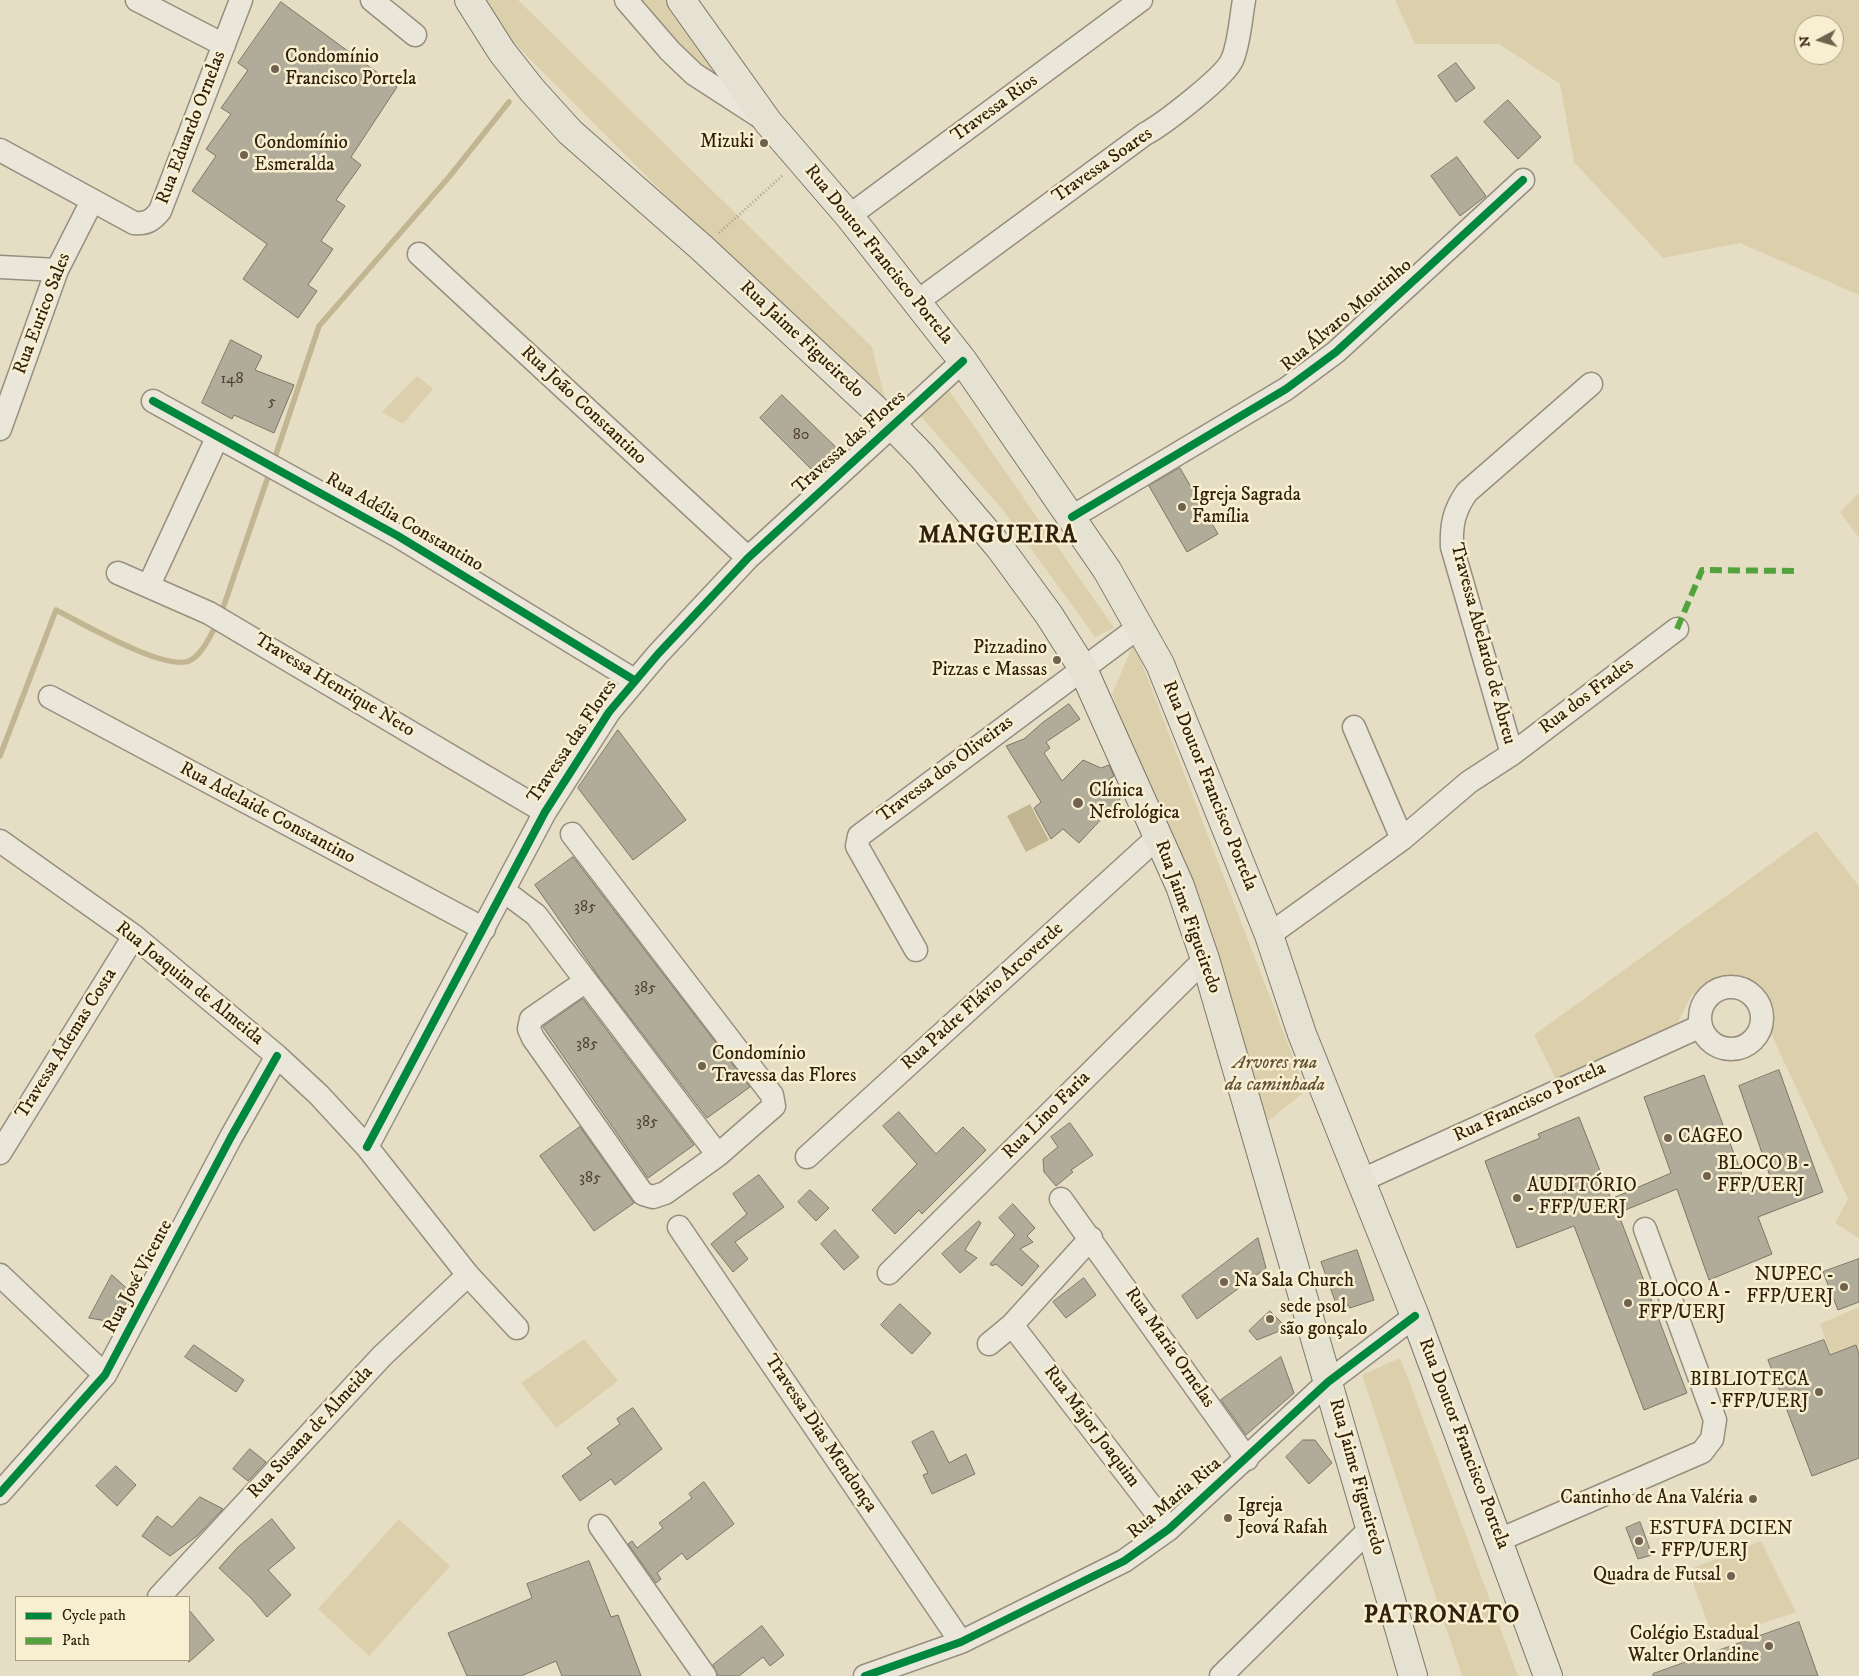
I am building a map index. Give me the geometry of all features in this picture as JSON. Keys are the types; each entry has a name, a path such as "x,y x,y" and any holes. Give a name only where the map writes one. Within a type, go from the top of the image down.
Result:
{"main road":[{"name":"Rua Jaime Figueiredo","path":"469,0 502,52 532,90 570,132 702,248 892,425 922,456 1000,548 1049,615 1082,667 1159,836 1180,886 1205,959 1413,1676"},
{"name":"Rua Doutor Francisco Portela","path":"681,0 768,122 849,216 964,361 1072,516 1107,570 1160,664 1269,935 1302,1034 1415,1316 1548,1676"}],"street":[{"path":"138,0 224,45"},
{"name":"Rua Eduardo Ornelas","path":"0,150 134,223 144,224 152,220 160,211 240,0"},
{"path":"372,0 414,35"},
{"path":"626,0 694,74 768,122"},
{"name":"Travessa Rios","path":"849,216 1141,0"},
{"name":"Travessa Soares","path":"918,301 1137,140 1161,126 1200,94 1232,61 1244,0"},
{"name":"Rua Álvaro Moutinho","path":"1072,516 1286,389 1315,368 1343,346 1524,180"},
{"name":"Rua Eurico Sales","path":"0,429 57,270 92,201"},
{"name":"Rua João Constantino","path":"420,254 748,558"},
{"path":"0,267 57,270"},
{"name":"Travessa das Flores","path":"367,1147 545,812 609,712 634,680 748,558 964,361"},
{"name":"Travessa Abelardo de Abreu","path":"1512,754 1452,547 1451,526 1457,506 1467,492 1591,384"},
{"name":"Rua Adélia Constantino","path":"153,401 217,438 398,536 634,680"},
{"path":"149,585 217,438"},
{"name":"Travessa Henrique Neto","path":"118,573 149,585 231,625 545,812"},
{"name":"Travessa dos Oliveiras","path":"916,950 857,846 859,836 1082,667 1139,627"},
{"name":"Rua dos Frades","path":"1269,935 1402,839 1469,782 1512,754 1677,629"},
{"name":"Rua Adelaide Constantino","path":"50,698 484,929"},
{"path":"1354,727 1402,839"},
{"path":"572,834 772,1095 774,1106 718,1155 665,1193 653,1197 643,1194 533,1038 529,1028 531,1019 586,981"},
{"name":"Rua Padre Flávio Arcoverde","path":"807,1157 1159,836"},
{"name":"Rua Joaquim de Almeida","path":"0,841 134,936 277,1056 319,1095 367,1147 468,1274 517,1328"},
{"path":"504,890 536,915 718,1155"},
{"name":"Travessa Ademas Costa","path":"0,1153 134,936"},
{"name":"Rua Lino Faria","path":"889,1273 1205,959"},
{"name":"Rua Francisco Portela","path":"1360,1181 1701,1026"},
{"name":"Rua José Vicente","path":"0,1493 105,1375 226,1146 277,1056"},
{"name":"Rua Maria Ornelas","path":"1062,1199 1247,1459"},
{"name":"Travessa Dias Mendonça","path":"679,1227 961,1642"},
{"path":"1499,1540 1702,1452 1712,1439 1715,1420 1645,1229"},
{"path":"989,1344 1012,1325 1091,1238"},
{"name":"Rua Susana de Almeida","path":"160,1596 382,1356 468,1274"},
{"path":"0,1275 105,1375"},
{"name":"Rua Maria Rita","path":"865,1676 961,1642 1124,1561 1169,1529 1247,1459 1328,1382 1415,1316"},
{"name":"Rua Major Joaquim","path":"1012,1325 1169,1529"},
{"path":"600,1526 705,1676"},
{"path":"1221,1676 1370,1529"}],"path":[{"path":"702,248 800,159"}],"green space":[{"path":"487,0 518,0 872,347 886,403 696,226 508,37"},
{"path":"634,0 675,0 739,93 701,72"},
{"path":"1395,0 1859,0 1859,295 1740,243 1663,258 1574,162 1560,84 1499,44 1415,44"},
{"path":"417,376 433,389 403,424 382,412"},
{"path":"946,386 1114,628 1095,637 1003,510 916,411"},
{"path":"1859,493 1859,538 1840,512"},
{"name":"Arvores rua da caminhada","path":"1134,643 1306,1091 1268,1121 1112,694"},
{"path":"1816,831 1859,886 1859,1238 1835,1223 1848,1199 1773,1038 1763,1001 1740,979 1692,994 1675,1028 1557,1081 1534,1035"},
{"path":"1859,1307 1859,1354 1856,1346 1831,1356 1820,1324"},
{"path":"584,1339 618,1381 556,1428 521,1383"},
{"path":"1400,1358 1518,1676 1462,1676 1362,1375"},
{"path":"399,1519 450,1566 369,1656 318,1609"},
{"path":"1761,1541 1796,1612 1714,1640 1688,1570"}],"shaded area":[{"path":"1030,804 1049,840 1026,852 1007,816"}],"building":[{"path":"281,2 397,87 351,157 361,165 336,200 345,206 321,241 333,249 308,285 317,291 298,318 243,279 267,244 192,191 216,156 206,149 231,114 221,108 248,70 238,63"},
{"path":"1456,63 1475,88 1456,102 1438,76"},
{"path":"1508,100 1541,137 1518,159 1484,122"},
{"path":"1457,157 1486,196 1460,216 1431,176"},
{"path":"231,340 262,356 255,370 294,385 274,433 234,415 232,419 202,403"},
{"path":"782,395 843,454 818,476 760,418"},
{"name":"Igreja Sagrada Família","path":"1180,468 1218,534 1187,552 1149,486"},
{"name":"Clínica Nefrológica","path":"1069,704 1080,719 1046,742 1050,748 1044,753 1062,781 1083,760 1101,768 1109,765 1114,776 1109,779 1121,798 1079,843 1063,829 1051,839 1034,808 1041,802 1006,746 1024,739 1042,723"},
{"path":"618,730 686,820 633,860 578,788"},
{"path":"573,857 750,1087 707,1118 599,977 535,885"},
{"path":"583,999 694,1145 648,1178 543,1027"},
{"path":"1779,1070 1823,1192 1758,1217 1772,1254 1709,1280 1677,1189 1618,1213 1687,1393 1644,1410 1574,1226 1517,1248 1485,1161 1540,1138 1538,1134 1579,1117 1611,1199 1671,1173 1644,1097 1704,1075 1749,1193 1773,1185 1739,1086"},
{"path":"899,1112 936,1154 963,1127 986,1150 922,1214 919,1210 895,1234 872,1210 917,1164 883,1126"},
{"path":"1070,1123 1093,1155 1071,1170 1073,1172 1056,1186 1044,1172 1043,1159 1058,1147 1051,1137"},
{"path":"580,1127 634,1203 594,1231 540,1156"},
{"path":"759,1175 784,1207 735,1242 748,1259 733,1272 711,1244 747,1214 733,1194"},
{"path":"810,1190 829,1208 816,1221 798,1202"},
{"path":"1013,1204 1035,1228 1027,1236 1033,1242 1020,1249 1039,1266 1022,1286 996,1264 992,1266 990,1264 1015,1235 999,1218"},
{"path":"979,1221 981,1223 965,1250 977,1258 960,1273 942,1254"},
{"path":"835,1230 859,1257 844,1270 821,1244"},
{"name":"Na Sala Church","path":"1258,1238 1266,1268 1197,1319 1182,1296"},
{"path":"1357,1250 1374,1300 1350,1308 1348,1305 1338,1309 1321,1262"},
{"name":"NUPEC - FFP/UERJ","path":"1859,1259 1859,1302 1838,1310 1823,1272"},
{"path":"112,1275 133,1294 112,1322 89,1318"},
{"path":"1084,1278 1096,1295 1066,1318 1053,1302"},
{"path":"900,1304 931,1333 912,1354 881,1325"},
{"name":"sede psol são gonçalo","path":"1270,1311 1287,1328 1257,1340 1249,1331"},
{"name":"BIBLIOTECA - FFP/UERJ","path":"1824,1340 1830,1355 1856,1345 1859,1354 1859,1458 1812,1476 1768,1360"},
{"path":"194,1345 244,1380 236,1392 185,1357"},
{"path":"1281,1357 1294,1393 1246,1435 1221,1400"},
{"path":"633,1408 662,1449 615,1485 611,1479 580,1501 562,1476 592,1454 587,1448 620,1424 617,1419"},
{"path":"933,1431 949,1463 966,1454 975,1474 932,1494 923,1475 928,1473 912,1442"},
{"path":"1303,1440 1315,1440 1332,1463 1309,1484 1286,1457"},
{"path":"250,1449 266,1462 248,1481 233,1469"},
{"path":"116,1466 136,1485 117,1506 96,1486"},
{"path":"704,1482 734,1524 687,1560 682,1553 657,1573 661,1579 656,1583 628,1544 632,1541 637,1548 663,1528 659,1523 692,1498 689,1494"},
{"path":"200,1497 223,1509 197,1536 170,1556 142,1536 157,1516 172,1527"},
{"path":"272,1519 295,1548 268,1570 291,1595 267,1617 251,1598 219,1568 238,1547"},
{"name":"ESTUFA DCIEN - FFP/UERJ","path":"1640,1522 1652,1555 1638,1559 1626,1528"},
{"path":"589,1561 611,1617 618,1615 641,1676 562,1676 556,1661 521,1676 467,1676 448,1633 532,1598 527,1584"},
{"path":"190,1611 214,1640 190,1661"},
{"name":"Colégio Estadual Walter Orlandine","path":"1799,1622 1818,1676 1653,1676 1653,1674"},
{"path":"762,1626 784,1655 770,1666 763,1657 739,1676 718,1676 713,1665"}],"waterway":[{"path":"273,463 319,326 449,177 509,102"},
{"path":"221,614 270,471"},
{"path":"0,756 56,610 124,645 164,660 180,662 191,660 200,653 218,622"}],"marked path":[{"path":"1677,629 1702,570 1798,571"}],"cycle path":[{"path":"1072,517 1286,389 1336,352 1523,180"},
{"path":"367,1147 545,812 609,712 658,654 748,558 963,361"},
{"path":"153,401 398,536 634,680"},
{"path":"0,1493 105,1375 231,1137 277,1056"},
{"path":"865,1676 961,1642 1124,1561 1169,1529 1328,1382 1415,1316"}],"place":[{"name":"Condomínio Francisco Portela","path":"275,69"},
{"name":"Mizuki","path":"764,143"},
{"name":"Condomínio Esmeralda","path":"244,155"},
{"name":"Igreja Sagrada Família","path":"1182,507"},
{"name":"Pizzadino Pizzas e Massas","path":"1057,660"},
{"name":"Clínica Nefrológica","path":"1078,803"},
{"name":"Condomínio Travessa das Flores","path":"702,1066"},
{"name":"CAGEO","path":"1668,1138"},
{"name":"BLOCO B - FFP/UERJ","path":"1707,1176"},
{"name":"AUDITÓRIO - FFP/UERJ","path":"1517,1198"},
{"name":"Na Sala Church","path":"1224,1282"},
{"name":"NUPEC - FFP/UERJ","path":"1844,1287"},
{"name":"BLOCO A - FFP/UERJ","path":"1628,1303"},
{"name":"sede psol são gonçalo","path":"1270,1319"},
{"name":"BIBLIOTECA - FFP/UERJ","path":"1819,1392"},
{"name":"Cantinho de Ana Valéria","path":"1753,1499"},
{"name":"Igreja Jeová Rafah","path":"1228,1518"},
{"name":"ESTUFA DCIEN - FFP/UERJ","path":"1639,1541"},
{"name":"Quadra de Futsal","path":"1731,1576"},
{"name":"Colégio Estadual Walter Orlandine","path":"1769,1646"}],"district":[{"name":"MANGUEIRA","path":"998,537"},
{"name":"PATRONATO","path":"1442,1617"}]}
